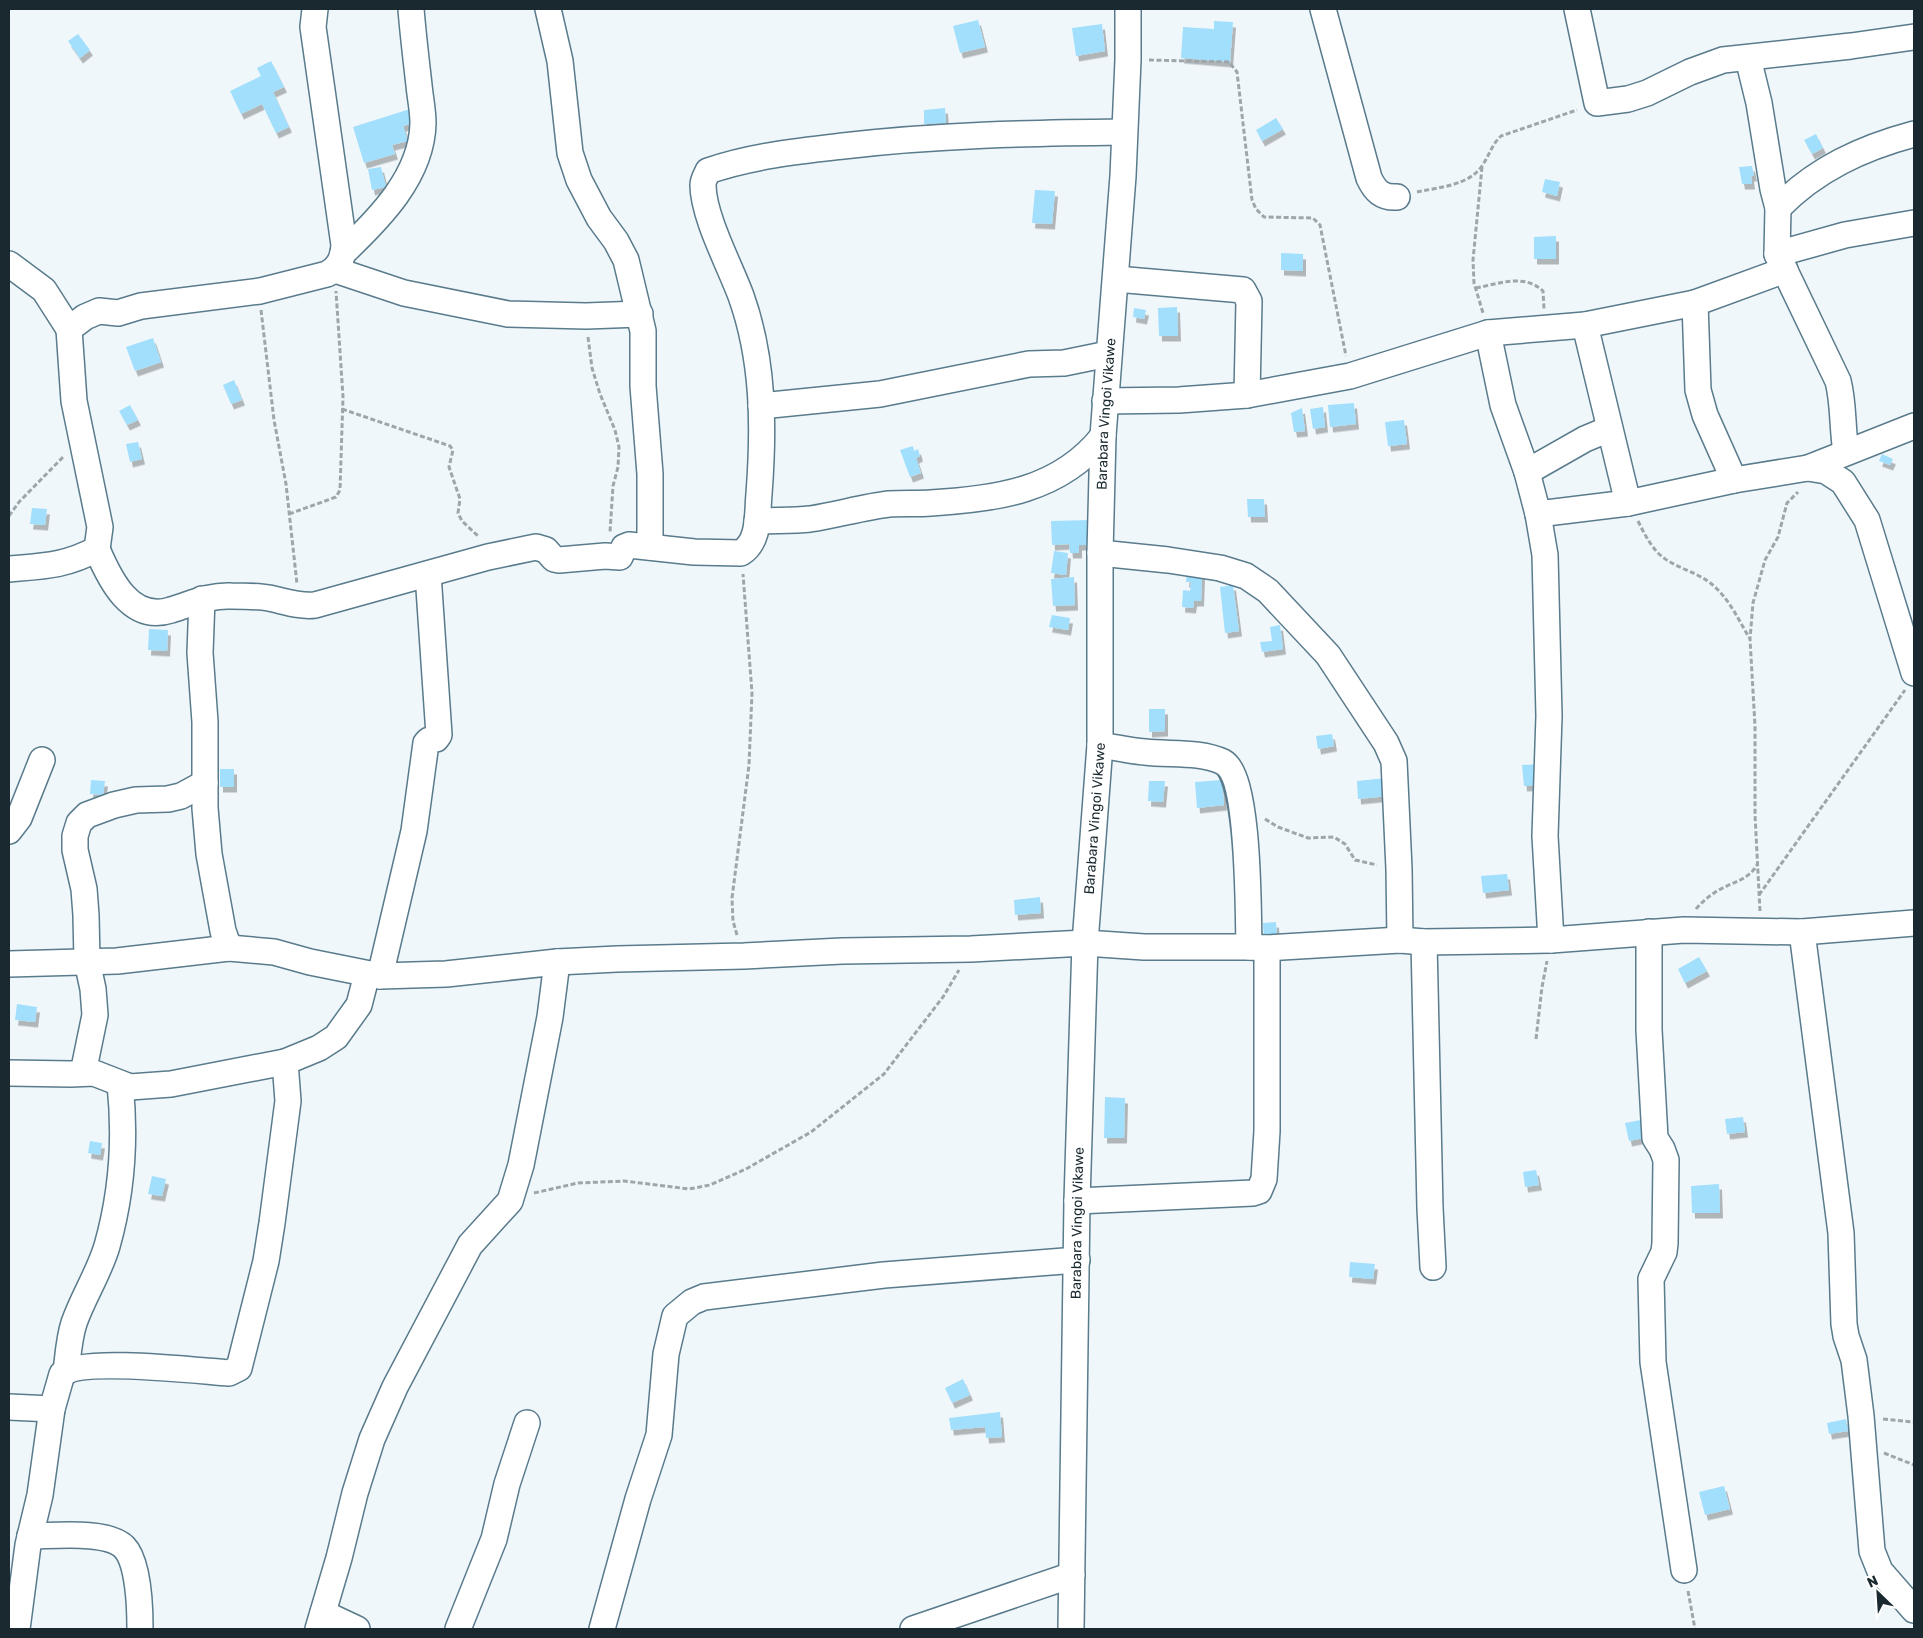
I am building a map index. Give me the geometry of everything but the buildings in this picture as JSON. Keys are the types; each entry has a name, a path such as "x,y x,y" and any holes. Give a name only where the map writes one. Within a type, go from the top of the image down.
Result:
{"street":[{"path":"315,9 313,27 342,235 339,261"},
{"path":"69,329 84,318 99,311 118,313 141,306 260,291 327,274 384,211 404,182 419,151 423,123 410,9"},
{"path":"548,9 560,61 570,153 578,180 598,218 616,241 626,260 640,314 643,331 644,409 650,474 650,547"},
{"name":"Barabara Vingoi Vikawe","path":"1071,1629 1077,1200 1085,943 1100,745 1100,552 1103,436 1108,354 1124,176 1128,9"},
{"path":"1324,9 1370,178 1378,192 1384,196 1397,197"},
{"path":"1577,9 1597,103 1647,93 1711,64 1735,58 1748,58 1914,37"},
{"path":"1748,58 1759,103 1778,208 1781,262 1838,381 1841,398 1842,430 1846,452"},
{"path":"9,264 44,290 69,329 74,401 100,526 97,549 112,581 120,592 139,610 162,613 202,599 228,596 268,598 299,605 315,605 347,598 488,557 536,547 546,550 554,559 559,560 605,556 620,557 624,547 629,545 694,552 742,553 748,549 754,541 757,521 762,439 759,371 753,337 741,297 717,238 705,199 703,184 708,172 748,161 811,150 874,143 947,136 1022,132 1124,132"},
{"path":"1778,208 1796,189 1846,159 1868,148 1914,134"},
{"path":"1105,401 1179,400 1248,395 1350,376 1488,333 1584,325 1695,303 1781,262 1844,235 1914,223"},
{"path":"339,261 404,293 508,314 586,316 640,314"},
{"path":"1116,279 1243,290 1249,301 1248,395"},
{"path":"1695,303 1698,390 1705,415 1734,480"},
{"path":"1584,325 1628,503"},
{"path":"1488,333 1503,405 1527,472 1538,514 1545,555 1550,716 1545,836 1551,940"},
{"path":"761,406 880,394 1029,364 1064,362 1108,354"},
{"path":"1538,514 1628,503 1734,480 1817,470 1846,452 1914,426"},
{"path":"1527,472 1569,448 1610,429"},
{"path":"757,521 808,519 889,504 1000,497 1024,490 1067,470 1091,451 1103,436"},
{"path":"1817,470 1843,482 1867,520 1911,680"},
{"path":"9,568 54,566 78,559 97,549"},
{"path":"1100,552 1220,568 1246,576 1268,591 1328,655 1378,729 1394,761 1400,940"},
{"path":"9,1073 94,1072 130,1087 171,1084 285,1062 319,1048 336,1037 358,1005 373,975 414,832 426,743 428,740 436,739 439,735 428,574"},
{"path":"202,599 200,653 205,722 205,783 209,854 223,931 228,948"},
{"path":"1077,1200 1253,1193 1259,1191 1264,1179 1267,1131 1258,948 1245,835 1240,805 1230,768 1211,757 1143,752 1100,745"},
{"path":"9,831 19,818 42,760"},
{"path":"83,1073 95,1015 93,988 87,961 86,905 75,850 75,836 78,823 87,815 114,805 136,800 174,797 205,783"},
{"path":"9,964 147,958 228,948 274,952 373,975 446,974 557,962 842,951 971,949 1085,943 1144,947 1258,948 1400,940 1424,942 1551,940 1684,930 1802,932 1914,923"},
{"path":"1650,932 1649,1030 1655,1138 1666,1160 1664,1252 1651,1279 1653,1362 1684,1570"},
{"path":"1802,932 1841,1233 1844,1324 1854,1360 1865,1446 1872,1550 1880,1571 1914,1610"},
{"path":"1424,942 1433,1267"},
{"path":"356,1629 321,1621 340,1558 355,1493 372,1439 395,1387 470,1245 510,1201 521,1165 550,1017 557,962"},
{"path":"17,1629 19,1600 30,1536 40,1495 52,1409 60,1379 66,1372 77,1368 100,1366 229,1374 239,1368 266,1261 272,1223 288,1101 285,1062"},
{"path":"66,1372 73,1326 106,1248 119,1196 124,1152 123,1107 120,1084"},
{"path":"602,1629 638,1499 660,1435 666,1354 675,1316 682,1308 704,1297 884,1275 1077,1260"},
{"path":"9,1407 52,1409"},
{"path":"458,1629 494,1539 508,1484 527,1423"},
{"path":"30,1536 95,1537 116,1541 125,1548 131,1558 136,1576 140,1629"},
{"path":"914,1629 1072,1575"}],"path":[{"path":"1128,60 1229,62 1238,72 1252,200 1259,214 1264,217 1313,218 1320,225 1350,376"},
{"path":"1397,197 1453,184 1475,175 1482,167 1493,145 1501,136 1597,103"},
{"path":"1482,167 1473,253 1476,288 1488,333"},
{"path":"289,514 336,497 340,487 342,409 339,261"},
{"path":"1476,288 1517,280 1536,284 1543,291 1545,327"},
{"path":"260,291 262,326 274,420 286,484 299,605"},
{"path":"586,316 592,368 600,394 615,430 619,447 618,466 613,486 611,528 605,556"},
{"path":"342,409 450,446 453,450 449,469 460,498 458,513 462,521 484,542 488,557"},
{"path":"9,516 19,502 52,468 83,441"},
{"path":"1760,932 1755,816 1755,726 1750,639 1755,594 1765,560 1778,537 1787,503 1817,470"},
{"path":"1628,503 1651,545 1660,555 1709,582 1720,592 1750,639"},
{"path":"742,553 752,693 749,765 732,898 733,921 744,956"},
{"path":"1759,896 1911,680"},
{"path":"1240,805 1294,834 1308,838 1325,836 1339,839 1345,844 1355,860 1399,869"},
{"path":"1684,930 1696,908 1704,900 1717,891 1746,877 1754,871 1758,862"},
{"path":"1536,1039 1542,987 1551,940"},
{"path":"510,1201 540,1191 578,1183 624,1181 688,1189 710,1184 746,1169 811,1132 884,1074 943,997 971,949"},
{"path":"1861,1416 1914,1422"},
{"path":"1865,1446 1914,1464"},
{"path":"1684,1570 1695,1629"}]}
